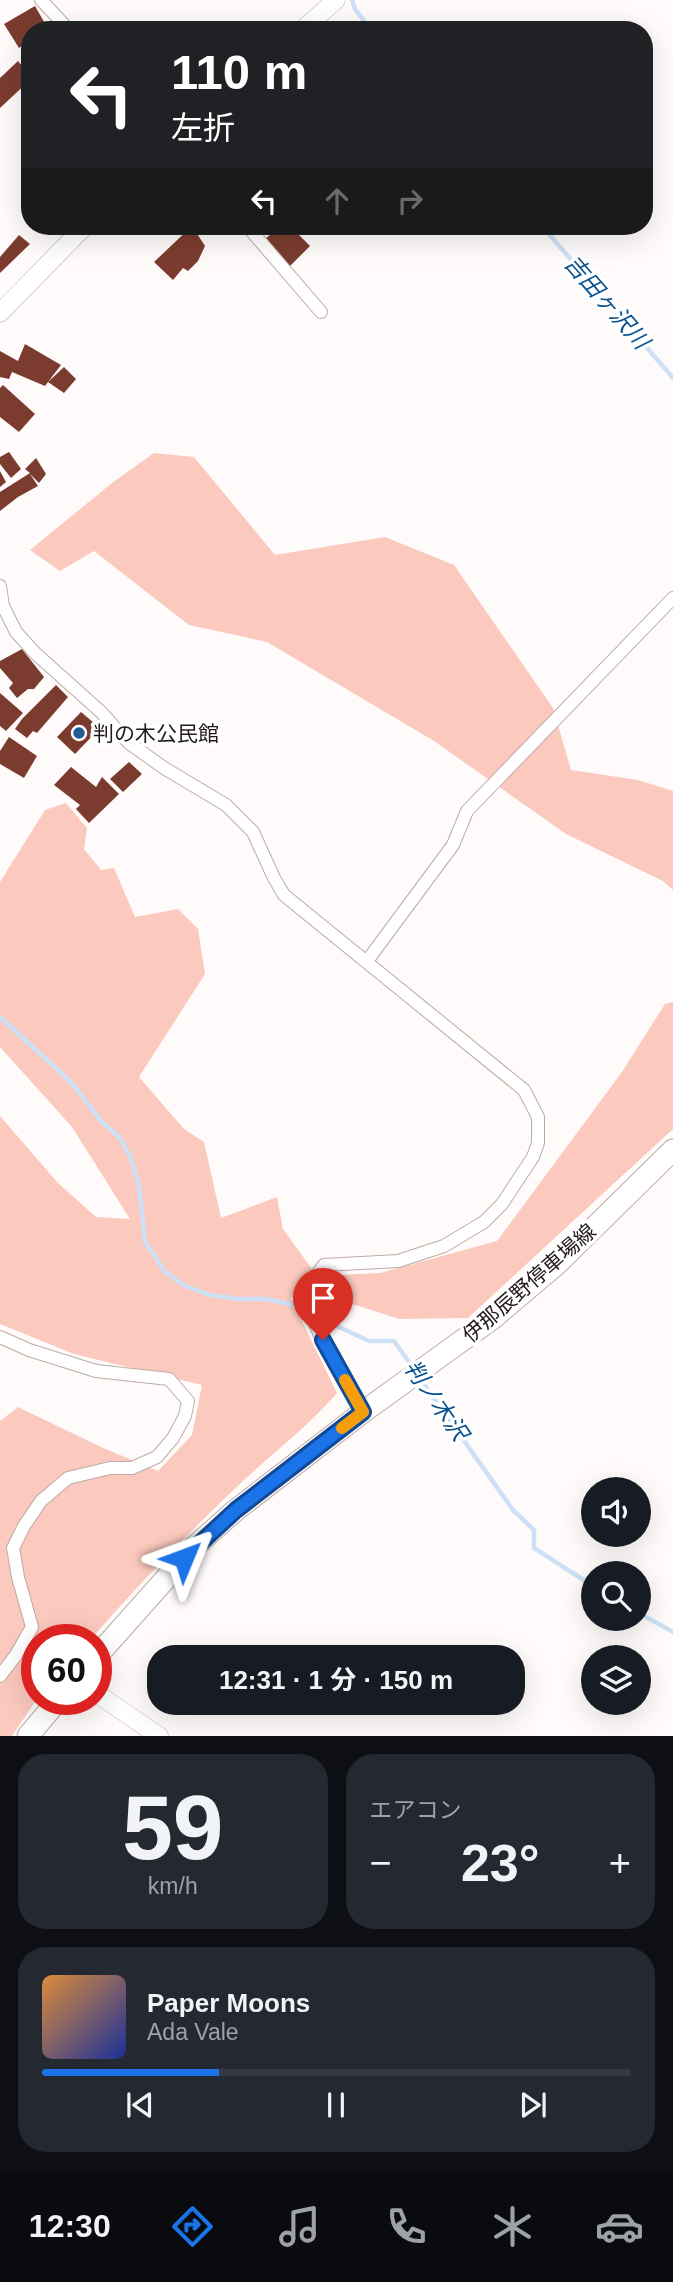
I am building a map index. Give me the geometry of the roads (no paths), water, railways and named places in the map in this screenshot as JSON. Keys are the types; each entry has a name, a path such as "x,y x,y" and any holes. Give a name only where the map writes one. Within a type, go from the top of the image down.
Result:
{"main road":[{"name":"伊那辰野停車場線","path":"112,1639 194,1547 236,1510 363,1412 492,1319 557,1264 673,1150"},
{"path":"28,1736 46,1715"}],"street":[{"path":"41,0 61,21"},
{"path":"312,21 336,0"},
{"path":"0,313 76,235"},
{"path":"255,235 321,312"},
{"path":"0,586 3,606 16,632 35,653 101,712 129,743 164,768 226,805 253,832 284,895 524,1090 538,1117 538,1143 533,1157 502,1204 484,1222 444,1246 398,1261 324,1265 306,1289 308,1307 331,1356 363,1412"},
{"path":"367,961 453,845 467,811 673,598"},
{"path":"0,1337 29,1350 96,1371 169,1379 188,1401 185,1416 173,1438 157,1457 132,1468 110,1468 68,1478 41,1501 13,1548 32,1627 0,1676"},
{"path":"112,1704 159,1736"}],"waterway":[{"name":"吉田ヶ沢川","path":"352,0 364,21"},
{"name":"吉田ヶ沢川","path":"550,235 673,378"},
{"name":"判ノ木沢","path":"0,1017 71,1082 102,1122 120,1138 130,1156 139,1185 145,1242 165,1272 185,1286 210,1295 266,1299 290,1304 369,1341 394,1341 414,1369"},
{"name":"判ノ木沢","path":"421,1380 513,1510 534,1530 534,1548 581,1578"},
{"name":"判ノ木沢","path":"651,1620 673,1632"}],"place":[{"name":"判の木公民館","path":"79,733"}]}
